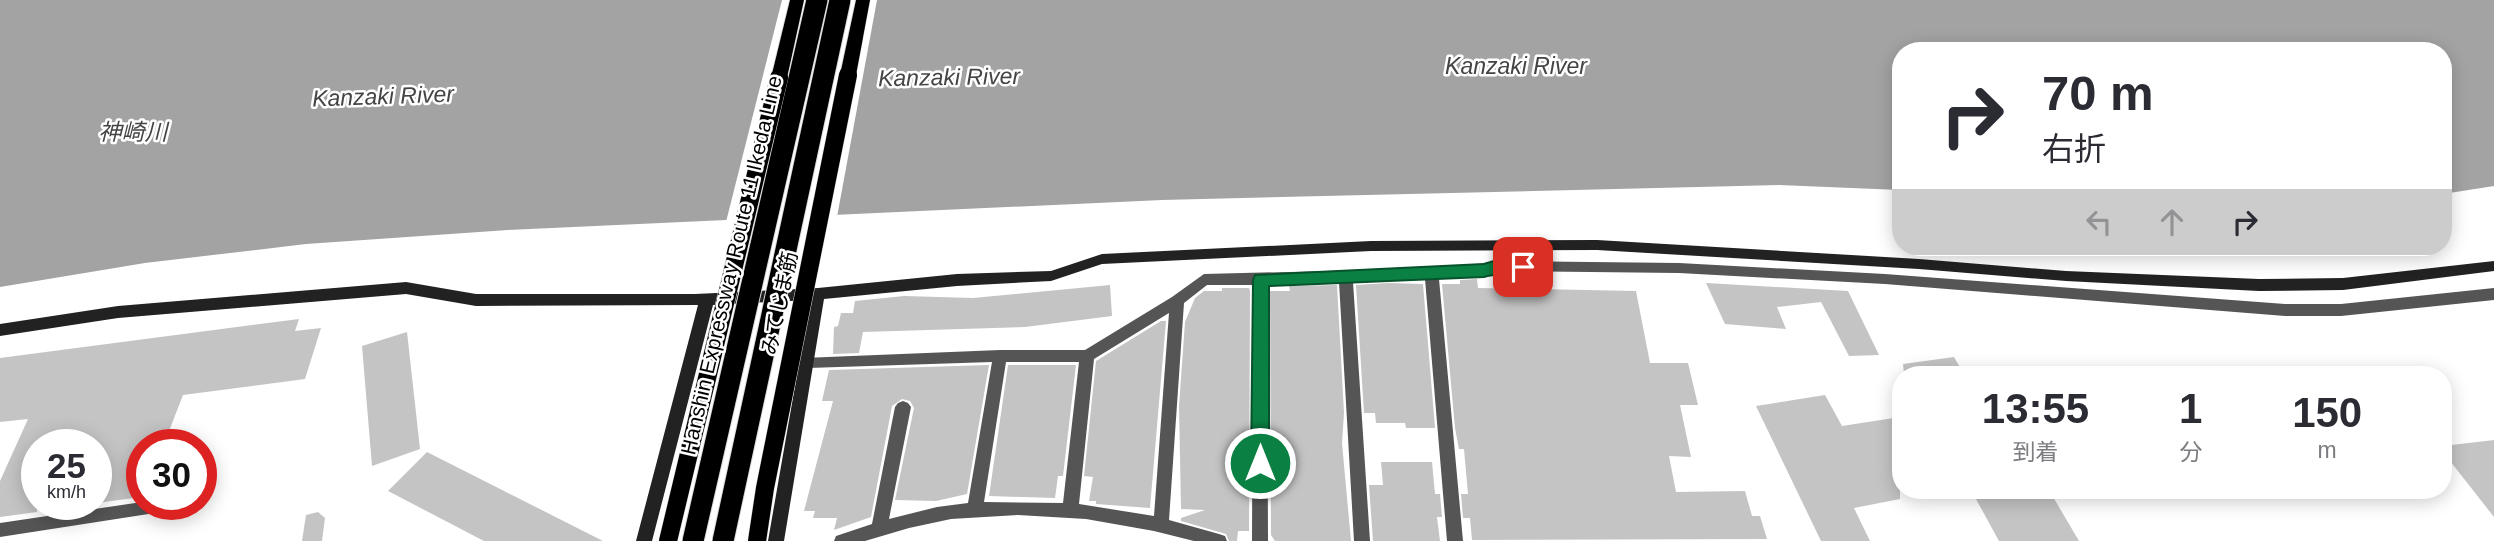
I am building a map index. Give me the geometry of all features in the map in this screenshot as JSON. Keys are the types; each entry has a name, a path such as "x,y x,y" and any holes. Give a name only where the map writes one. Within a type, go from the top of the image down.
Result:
{"highway":[{"name":"Hanshin Expressway Route 11 Ikeda Line","path":"693,541 817,0"},
{"path":"723,541 840,0"}],"main road":[{"path":"668,541 797,0"},
{"name":"みてじま筋","path":"757,541 765,488 863,0"}],"street":[{"path":"0,330 118,312 406,288 446,297 476,300 707,299 818,294 957,280 1051,276 1102,260 1371,246 1597,245 1919,264 2066,276 2259,285 2343,284 2494,266"},
{"path":"808,362 1087,356 1177,301 1204,279 1261,280 1484,271 1497,266 1679,268 1885,279 2106,299 2285,310 2341,310 2494,294"},
{"path":"1431,273 1455,541"},
{"path":"1346,277 1362,541"},
{"path":"1259,541 1261,280"},
{"path":"776,541 818,294"},
{"path":"644,541 707,299"},
{"path":"1161,524 1177,301"},
{"path":"975,509 1000,356"},
{"path":"1070,512 1087,356"},
{"path":"878,530 902,407"},
{"path":"842,541 947,513 975,509 1070,512 1161,524 1219,541"},
{"path":"0,530 126,511"}],"water":[{"name":"神崎川","path":"0,0 2494,0 2494,186 2452,193 2452,42 1892,42 1892,190 1779,185 1162,200 508,230 306,244 145,263 0,287"}],"pier":[{"path":"782,0 877,0 837,217 726,222"}],"building":[{"path":"1477,279 1478,288 1636,291 1650,363 1688,363 1698,405 1680,405 1691,457 1669,456 1676,492 1745,491 1752,516 1760,516 1767,539 1472,540 1470,518 1463,518 1461,494 1468,494 1464,449 1459,449 1455,428 1442,284 1460,284 1460,280"},
{"path":"1706,283 1848,291 1879,355 1849,356 1821,302 1777,307 1786,329 1725,324"},
{"path":"1423,284 1435,428 1406,428 1405,423 1376,423 1375,413 1364,413 1356,285"},
{"path":"1110,285 1112,316 1025,327 863,332 859,353 833,354 834,327 838,326 841,313 853,313 855,301 904,296 973,298"},
{"path":"1337,285 1344,413 1342,443 1351,541 1275,541 1271,535 1270,291 1290,291 1289,286"},
{"path":"1222,288 1249,288 1250,291 1249,531 1238,531 1237,541 1229,541 1226,534 1181,521 1181,518 1205,510 1181,509 1179,406 1185,322 1195,298 1204,291 1222,291"},
{"path":"299,319 295,331 321,328 305,379 183,395 170,429 126,429 126,499 112,501 112,429 23,429 28,419 0,422 0,358"},
{"path":"1161,321 1166,321 1150,508 1096,504 1096,501 1089,501 1093,477 1084,476 1096,361"},
{"path":"407,332 420,449 372,466 362,346"},
{"path":"1954,357 1959,366 1903,366"},
{"path":"989,365 967,494 936,501 895,500 914,408 910,401 902,399 892,406 871,517 834,530 837,518 813,518 815,511 804,511 833,401 822,401 829,370"},
{"path":"1008,365 1076,365 1063,476 1058,476 1055,498 989,496"},
{"path":"1825,395 1842,426 1892,418 1892,499 1900,499 1854,508 1870,541 1821,541 1756,406"},
{"path":"21,434 21,514 0,517 0,481"},
{"path":"2494,440 2494,517 2452,463 2452,445"},
{"path":"427,452 603,541 484,541 388,491"},
{"path":"1381,462 1432,462 1435,494 1440,494 1442,517 1437,517 1440,541 1373,541 1369,485 1383,485"},
{"path":"1976,499 2054,499 2079,541 1999,541"},
{"path":"318,512 325,518 322,541 302,541 306,515"}],"route":[{"path":"1260,463 1261,280 1484,271 1497,266 1523,267"}],"water label":[{"name":"Kanzaki River","path":"1516,66"},
{"name":"Kanzaki River","path":"949,77"},
{"name":"Kanzaki River","path":"383,96"}]}
